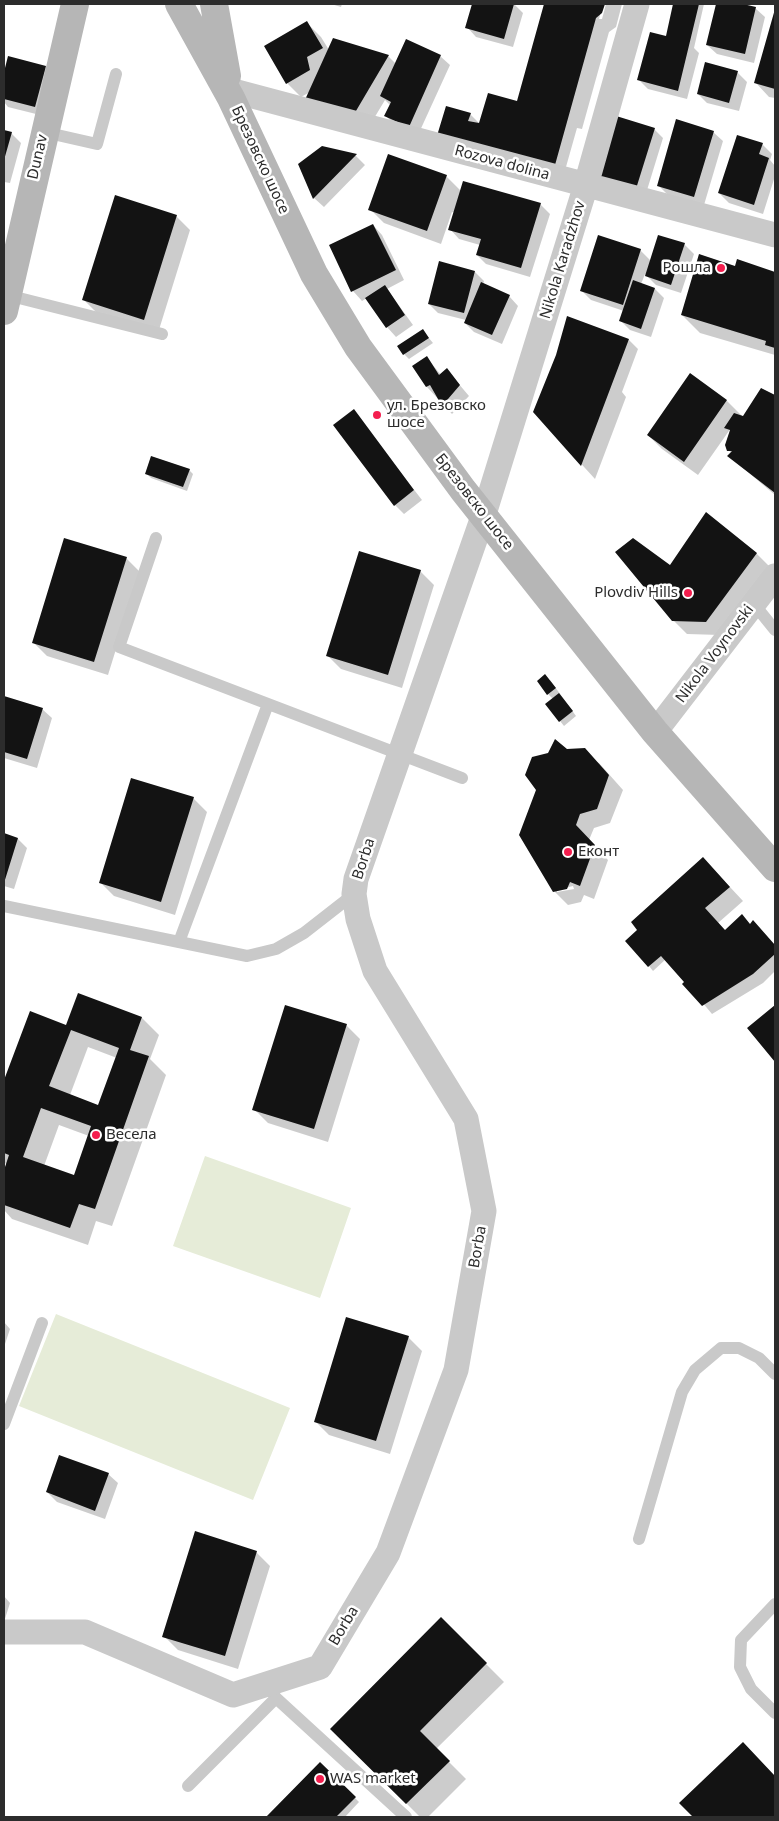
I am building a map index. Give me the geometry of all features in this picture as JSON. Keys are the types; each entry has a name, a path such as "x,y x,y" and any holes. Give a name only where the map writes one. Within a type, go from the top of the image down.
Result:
{"main road":[{"name":"Dunav","path":"6,303 75,4"},
{"name":"Брезовско шосе","path":"179,4 230,94 314,274 358,347 484,514 655,732 775,868"},
{"name":"Брезовско шосе","path":"214,4 230,94"}],"street":[{"name":"Nikola Karadzhov","path":"484,514 586,185 636,4"},
{"name":"Rozova dolina","path":"230,94 775,235"},
{"name":"Borba","path":"4,1632 85,1632 233,1694 272,1691 320,1667 388,1553 456,1370 484,1211 466,1119 375,971 358,919 354,894 356,879 484,514"},
{"name":"Nikola Voynovski","path":"655,732 775,576"}],"lane":[{"path":"44,132 97,144 116,74"},
{"path":"6,303 162,334"},
{"path":"156,538 119,647 462,778"},
{"path":"754,604 775,630"},
{"path":"179,942 268,704"},
{"path":"4,906 247,956 276,949 304,934 354,894"},
{"path":"4,1424 42,1323"},
{"path":"639,1539 682,1392 695,1370 721,1348 739,1348 759,1358 775,1374"},
{"path":"775,1604 741,1640 740,1667 751,1689 775,1713"},
{"path":"188,1786 272,1691 406,1817"}],"green space":[{"path":"205,1156 351,1208 320,1298 173,1246"},
{"path":"56,1314 290,1408 253,1500 19,1406"}],"building":[{"path":"472,4 514,4 504,39 465,28"},
{"path":"544,4 605,4 602,13 596,18 555,165 436,139 446,106 471,113 468,121 479,123 488,93 517,101"},
{"path":"673,4 699,4 678,91 637,80 650,32 666,36"},
{"path":"716,4 743,4 756,7 745,54 706,45"},
{"path":"775,9 775,89 754,83"},
{"path":"307,21 323,48 307,57 310,70 286,84 264,46"},
{"path":"333,38 389,55 353,116 304,102"},
{"path":"406,39 441,55 409,127 384,116 391,102 380,96"},
{"path":"8,56 46,66 35,107 4,99 4,72"},
{"path":"705,62 738,71 729,103 697,94"},
{"path":"613,115 655,128 635,192 593,179"},
{"path":"676,119 714,131 694,197 657,186"},
{"path":"4,130 12,132 4,160"},
{"path":"737,135 763,143 759,154 769,158 754,205 718,193"},
{"path":"322,146 357,154 313,199 298,164"},
{"path":"388,154 447,175 427,231 368,210"},
{"path":"463,181 541,203 521,268 476,255 481,239 448,230"},
{"path":"115,195 177,215 144,320 82,300"},
{"path":"373,224 396,270 351,292 329,245"},
{"path":"598,235 641,249 623,305 580,291"},
{"path":"658,235 685,243 671,285 645,276"},
{"path":"699,254 735,266 737,259 775,272 775,348 765,345 766,341 681,315"},
{"path":"439,261 475,271 464,313 428,304"},
{"path":"633,280 655,288 641,329 619,321"},
{"path":"481,282 510,295 492,335 464,323"},
{"path":"385,285 405,315 386,328 365,298"},
{"path":"567,316 629,339 581,466 533,412 556,355"},
{"path":"423,329 429,338 403,355 397,346"},
{"path":"427,356 439,375 447,368 460,385 442,406 430,385 426,387 412,366"},
{"path":"690,373 727,400 684,462 647,435"},
{"path":"761,388 775,395 775,493 727,456 732,451 727,451 725,445 730,430 724,428 734,413 743,416"},
{"path":"354,409 414,490 394,506 333,425"},
{"path":"151,456 190,469 183,487 145,474"},
{"name":"Plovdiv Hills","path":"706,512 757,553 706,622 672,621 615,552 633,538 670,565"},
{"path":"64,538 127,557 94,662 32,643"},
{"path":"359,551 421,570 388,675 326,656"},
{"path":"545,674 556,688 547,695 537,681"},
{"path":"559,693 573,711 559,722 545,704"},
{"path":"4,696 43,708 27,759 4,752"},
{"path":"555,739 567,749 585,748 609,775 597,809 580,814 576,825 595,845 580,886 570,882 567,889 553,892 519,835 536,790 525,775 532,757 548,753"},
{"path":"131,778 194,797 161,902 99,883"},
{"path":"4,833 18,838 4,883"},
{"path":"703,857 730,887 705,908 725,930 742,914 750,924 753,920 775,945 775,954 753,974 702,1006 682,984 684,982 661,956 648,967 625,941 637,930 631,922"},
{"path":"78,993 142,1017 130,1050 149,1056 95,1209 79,1204 70,1228 4,1205 4,1170 9,1155 4,1153 4,1080 30,1011 66,1025","holes":["71,1030 119,1048 98,1105 49,1086","41,1108 91,1126 74,1175 23,1157"]},
{"path":"285,1005 347,1024 314,1129 252,1110"},
{"path":"775,1005 775,1062 747,1028"},
{"path":"346,1317 409,1336 376,1441 314,1422"},
{"path":"59,1455 109,1473 95,1511 46,1492"},
{"path":"195,1531 257,1551 225,1656 162,1637"},
{"path":"441,1617 487,1663 420,1731 450,1761 406,1804 330,1729"},
{"path":"743,1742 775,1776 775,1817 693,1817 679,1803"},
{"name":"WAS market","path":"320,1762 356,1797 336,1817 266,1817"}],"place":[{"name":"Рошла","path":"721,268"},
{"name":"ул. Брезовско шосе","path":"377,415"},
{"name":"Plovdiv Hills","path":"688,593"},
{"name":"Еконт","path":"568,852"},
{"name":"Весела","path":"96,1135"},
{"name":"WAS market","path":"320,1779"}]}
